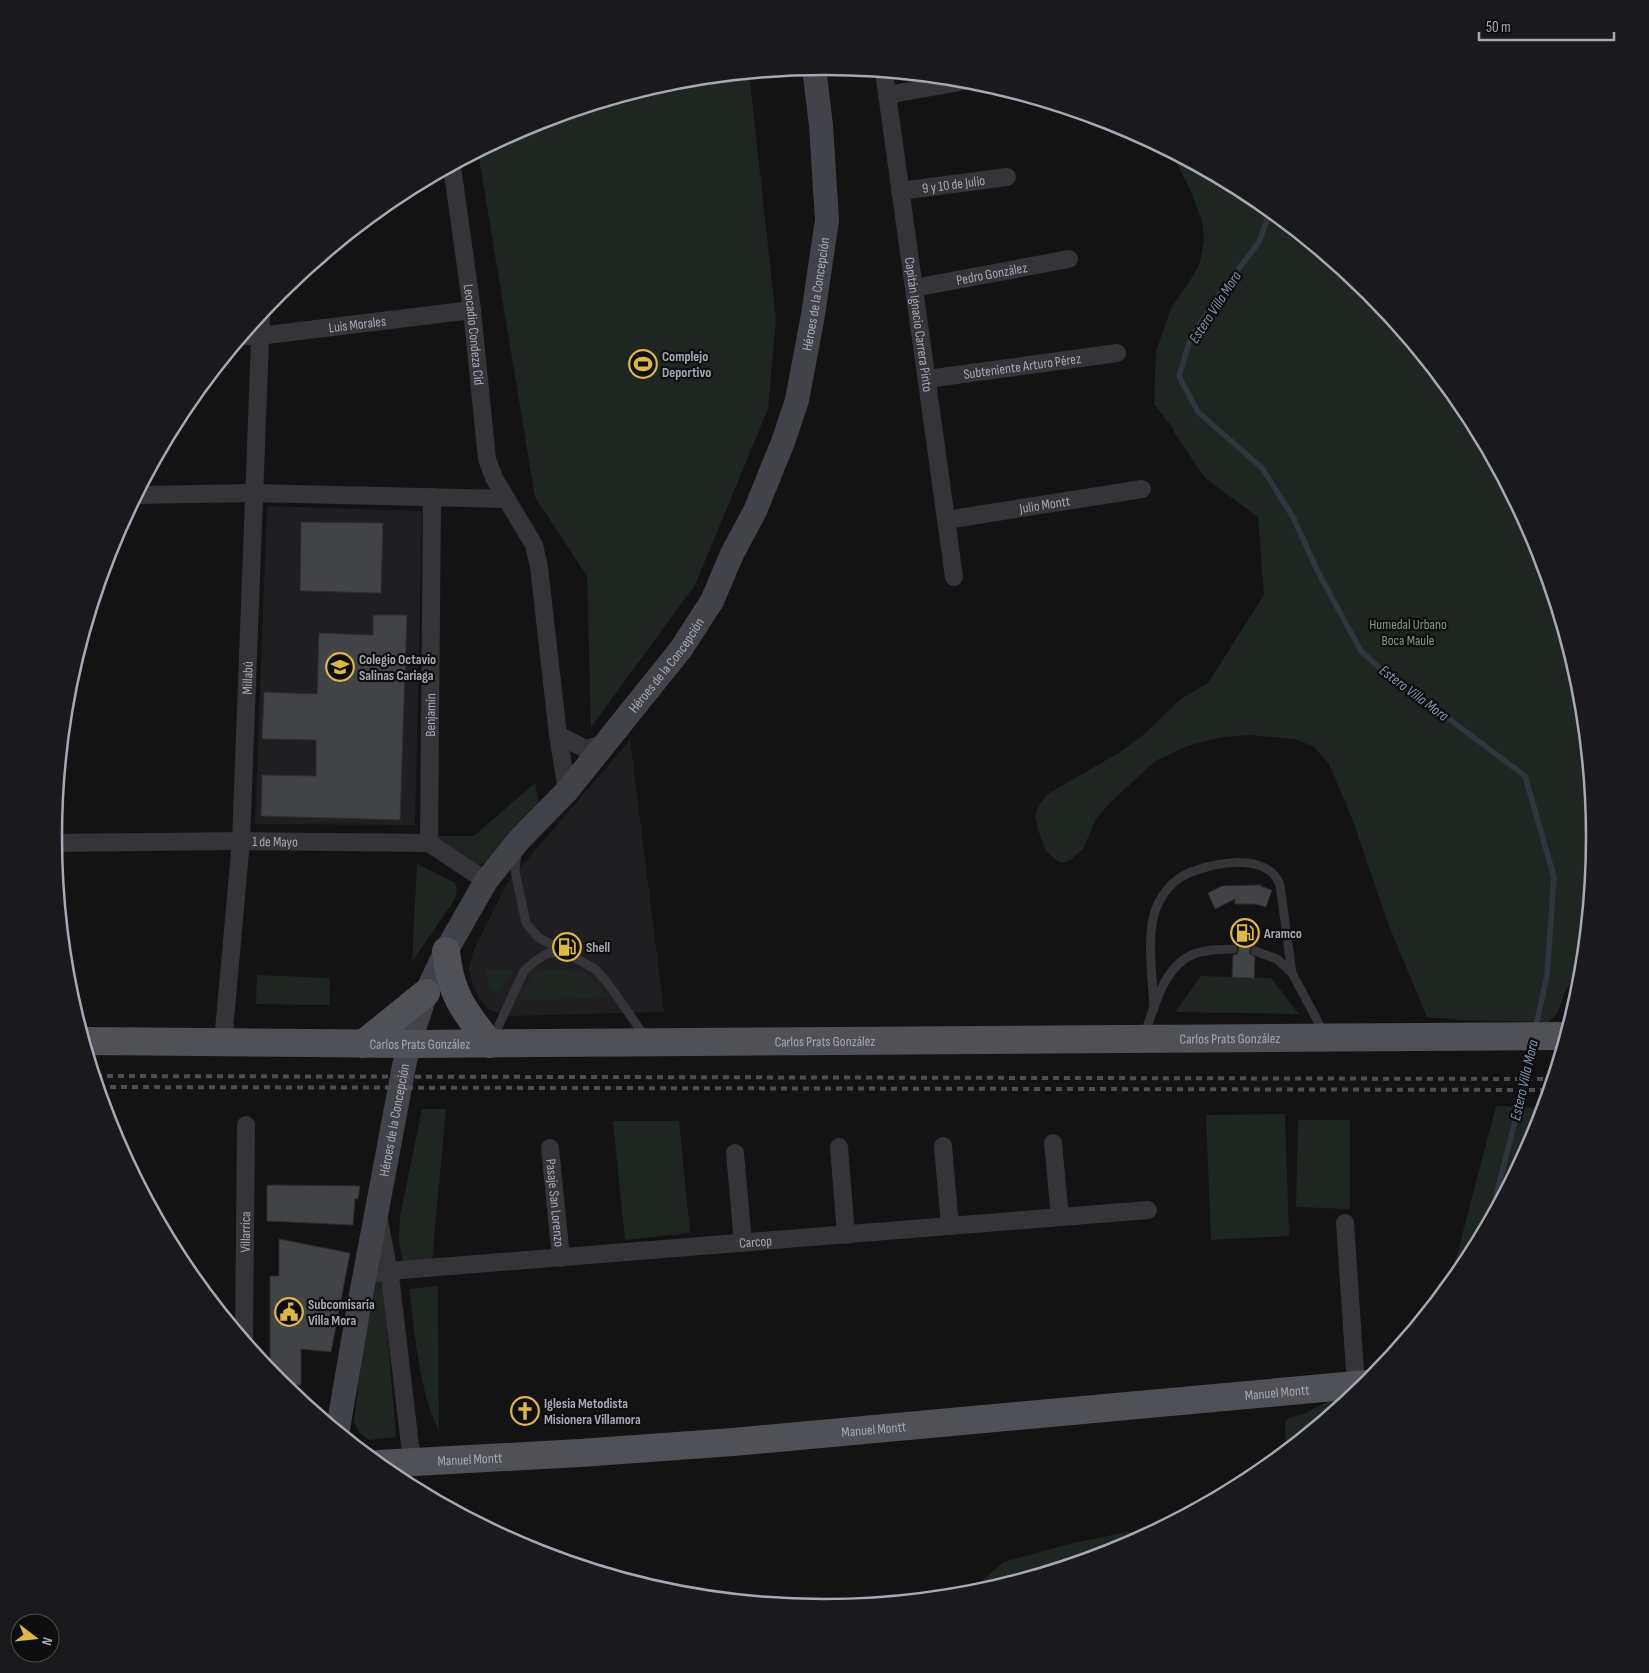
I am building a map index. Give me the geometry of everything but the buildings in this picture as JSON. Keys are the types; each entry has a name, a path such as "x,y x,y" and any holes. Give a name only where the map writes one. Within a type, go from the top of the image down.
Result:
{"main road":[{"path":"446,951 454,993 469,1018 490,1044"},
{"path":"363,1044 426,993"},
{"name":"Carlos Prats González","path":"90,1041 490,1044 1560,1036"},
{"name":"Manuel Montt","path":"392,1463 733,1442 1353,1385"}],"street":[{"name":"Héroes de la Concepción","path":"339,1423 409,1044 426,993 446,951 486,880 519,840 567,791 681,649 712,601 732,554 755,511 783,442 796,400 813,315 827,220 821,126 815,75"},
{"name":"Capitán Ignacio Carrera Pinto","path":"885,77 954,577"},
{"path":"887,95 946,85"},
{"name":"Leocadio Condeza Cid","path":"453,172 472,310 487,459 494,478 534,546 567,791"},
{"name":"9 y 10 de Julio","path":"900,191 1007,177"},
{"name":"Pedro González","path":"914,288 1069,259"},
{"name":"Luis Morales","path":"251,336 472,310"},
{"name":"Millabú","path":"223,1042 240,841 253,493 251,336"},
{"name":"Subteniente Arturo Pérez","path":"927,379 1117,353"},
{"name":"Julio Montt","path":"946,520 1142,489"},
{"path":"143,495 253,493 506,499"},
{"name":"Benjamín","path":"429,843 432,497"},
{"path":"558,735 586,749 607,743"},
{"name":"1 de Mayo","path":"62,843 240,841 429,843"},
{"path":"429,843 486,880"},
{"name":"Villarrica","path":"243,1328 246,1125"},
{"path":"1053,1143 1060,1217"},
{"path":"943,1146 950,1226"},
{"path":"839,1147 846,1234"},
{"name":"Pasaje San Lorenzo","path":"550,1148 561,1258"},
{"path":"735,1152 743,1243"},
{"name":"Carcop","path":"365,1275 389,1271 1148,1210"},
{"name":"Héroes de la Concepción","path":"377,1213 389,1271 412,1462"},
{"path":"1345,1223 1360,1377"}],"lane":[{"path":"519,840 515,871 526,924 538,937 595,969 607,982 649,1042"},
{"path":"1154,1009 1152,921 1156,907 1170,886 1180,878 1202,868 1228,863 1263,866 1275,875 1280,886 1292,973 1327,1038"},
{"path":"1142,1039 1166,979 1178,964 1186,958 1199,953 1233,949"},
{"path":"1255,951 1277,960 1292,973"},
{"path":"490,1044 524,971 548,953 566,952"}],"shaded area":[{"name":"Colegio Octavio Salinas Cariaga","path":"267,506 422,511 415,825 255,824"},
{"path":"630,740 664,1012 509,1016 491,1011 480,1000 472,984 469,968 474,949 507,883"}],"green space":[{"name":"Complejo Deportivo","path":"750,79 776,319 768,409 695,585 591,727 587,576 535,497 479,158 533,133 627,100 676,89"},
{"name":"Humedal Urbano Boca Maule","path":"1175,160 1248,203 1288,232 1327,264 1363,298 1397,334 1458,413 1508,499 1528,545 1561,639 1580,737 1585,787 1585,886 1580,936 1573,977 1557,1014 1548,1022 1459,1020 1427,1017 1389,926 1353,821 1329,764 1313,746 1294,739 1251,735 1222,737 1190,745 1155,761 1110,803 1096,819 1083,849 1070,860 1063,863 1059,862 1046,851 1038,830 1035,815 1039,805 1048,794 1120,752 1142,736 1181,699 1208,683 1264,595 1258,517 1205,478 1173,428 1154,404 1156,352 1171,308 1200,263 1204,239 1202,221 1190,189"},
{"path":"535,783 539,803 488,860 480,865 474,866 437,842 439,836 474,836"},
{"path":"417,864 455,883 457,890 455,899 412,962"},
{"path":"536,969 584,971 609,997 517,1001"},
{"path":"485,970 514,970 497,996 489,987"},
{"path":"257,975 329,978 330,1005 256,1004"},
{"path":"1201,976 1271,978 1299,1014 1175,1012"},
{"path":"1496,1106 1536,1108 1508,1174 1484,1218 1454,1265"},
{"path":"422,1109 446,1109 432,1260 403,1262 399,1241 400,1216"},
{"path":"1285,1114 1289,1236 1211,1240 1206,1115"},
{"path":"1298,1120 1350,1120 1350,1209 1296,1207"},
{"path":"613,1121 679,1121 690,1233 625,1240"},
{"path":"383,1280 396,1437 368,1440 358,1431 354,1422 371,1281"},
{"path":"438,1286 439,1431 432,1415 422,1380 409,1289"},
{"path":"1338,1399 1286,1443 1285,1423 1288,1418 1303,1414 1331,1400"},
{"path":"1134,1532 1069,1558 1022,1573 980,1582 1004,1562 1069,1544"}],"waterway":[{"name":"Estero Villa Mora","path":"1268,218 1259,242 1221,292 1191,337 1179,376 1198,412 1262,468 1293,517 1318,572 1361,651 1395,682 1433,707 1525,776 1554,877 1547,975 1535,1030"},
{"name":"Estero Villa Mora","path":"1496,1196 1523,1090 1532,1044"}],"railway":[{"path":"101,1076 1547,1079"},
{"path":"105,1087 1543,1090"}],"place":[{"name":"Complejo Deportivo","path":"643,364"},
{"name":"Colegio Octavio Salinas Cariaga","path":"340,667"},
{"name":"Aramco","path":"1245,933"},
{"name":"Shell","path":"567,947"},
{"name":"Subcomisaría Villa Mora","path":"289,1312"},
{"name":"Iglesia Metodista Misionera Villamora","path":"525,1411"}]}
